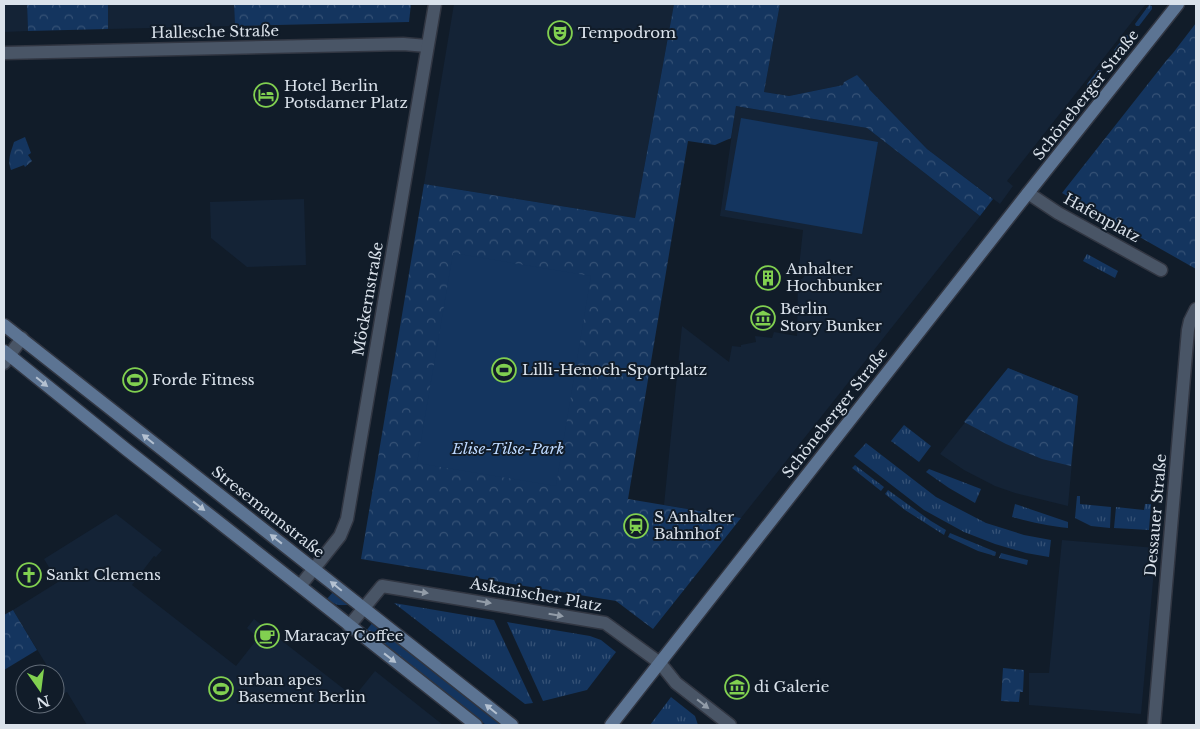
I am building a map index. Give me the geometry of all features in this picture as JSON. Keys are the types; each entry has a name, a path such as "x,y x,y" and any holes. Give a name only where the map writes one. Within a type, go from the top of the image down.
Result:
{"main road":[{"name":"Schöneberger Straße","path":"611,725 1178,4"},
{"name":"Stresemannstraße","path":"4,325 512,725"},
{"path":"6,356 476,725"}],"street":[{"name":"Möckernstraße","path":"300,586 340,536 347,519 434,4"},
{"name":"Hallesche Straße","path":"4,53 393,44 427,46"},
{"name":"Hafenplatz","path":"1028,193 1055,211 1162,270"},
{"name":"Dessauer Straße","path":"1154,725 1188,330 1196,309"},
{"path":"6,356 22,338"},
{"name":"Askanischer Platz","path":"349,626 382,586 605,623 660,664 676,683 730,725"}],"shaded area":[{"path":"4,4 27,4 28,31 4,32"},
{"path":"108,4 234,4 235,26 108,29"},
{"name":"Tempodrom","path":"454,4 674,4 635,218 424,184"},
{"path":"780,4 1146,4 1007,181 1013,186 1000,204 927,149 869,89 843,85 789,96 764,92"},
{"path":"736,106 867,128 980,216 741,518 664,505 682,326 729,362 732,346 741,347 741,345 756,342 755,336 772,338 774,332 797,336 798,278 802,279 805,275 805,268 799,267 803,230 720,216"},
{"path":"304,199 306,265 247,267 211,238 210,202"},
{"path":"1008,368 1078,396 1068,506 995,486 964,470 940,454"},
{"path":"116,514 162,550 156,557 154,556 132,585 236,666 258,638 247,628 254,619 354,697 375,671 443,725 87,725 67,692 65,693 65,664 46,664 13,610 58,582 44,559"},
{"path":"1062,540 1156,548 1141,714 1029,705 1029,673 1049,673"}],"green space":[{"path":"27,4 108,4 108,29 28,31"},
{"path":"234,4 411,4 409,22 235,26"},
{"name":"Elise-Tilse-Park","path":"674,4 780,4 764,92 789,96 843,85 844,82 857,75 927,149 993,199 980,216 867,128 736,106 731,138 715,145 688,141 628,499 741,518 653,629 616,601 361,559 424,184 635,218"},
{"path":"1149,5 1152,6 1152,9 1139,26 1136,26 1135,24"},
{"path":"1196,23 1196,269 1062,193"},
{"path":"1126,35 1129,38 1118,52 1115,53 1114,50"},
{"path":"1098,70 1101,70 1102,73 1088,87 1087,84"},
{"path":"741,118 878,142 862,234 725,210"},
{"path":"25,137 31,153 28,155 32,161 25,167 24,165 11,170 9,159 14,142"},
{"name":"Lilli-Henoch-Sportplatz","path":"453,253 591,276 556,486 417,463"},
{"path":"1087,254 1118,271 1115,278 1083,261"},
{"path":"1008,368 1078,396 1071,466 1042,459 1006,444 964,422"},
{"path":"904,425 931,446 919,462 891,441"},
{"path":"866,443 936,497 986,523 1024,535 1051,540 1049,557 995,544 964,532 924,510 854,456"},
{"path":"855,465 884,487 881,491 852,468"},
{"path":"929,469 981,489 975,503 926,472"},
{"path":"888,490 946,530 944,535 905,510 885,494"},
{"path":"1077,496 1080,496 1080,504 1111,507 1110,528 1091,526 1075,518"},
{"path":"1015,504 1068,522 1068,528 1012,517"},
{"path":"1145,504 1151,504 1149,530 1114,528 1116,507 1144,510"},
{"path":"950,533 996,552 995,556 978,551 948,537"},
{"path":"1001,553 1028,560 1027,565 999,558"},
{"path":"334,591 349,604 338,605 326,600"},
{"path":"394,603 494,620 533,703 525,704"},
{"path":"13,610 37,650 4,670 4,615"},
{"path":"373,622 500,723 498,725 486,725 366,631"},
{"path":"507,622 590,636 601,640 616,652 587,690 543,701"},
{"path":"1003,668 1024,670 1023,692 1020,692 1019,702 1001,701"},
{"path":"671,697 695,716 698,725 650,725"}],"place":[{"name":"Tempodrom","path":"560,33"},
{"name":"Hotel Berlin Potsdamer Platz","path":"266,95"},
{"name":"Anhalter Hochbunker","path":"768,278"},
{"name":"Berlin Story Bunker","path":"763,318"},
{"name":"Lilli-Henoch-Sportplatz","path":"504,370"},
{"name":"Forde Fitness","path":"135,380"},
{"name":"S Anhalter Bahnhof","path":"636,526"},
{"name":"Sankt Clemens","path":"29,575"},
{"name":"Maracay Coffee","path":"267,636"},
{"name":"di Galerie","path":"737,687"},
{"name":"urban apes Basement Berlin","path":"221,689"}]}
